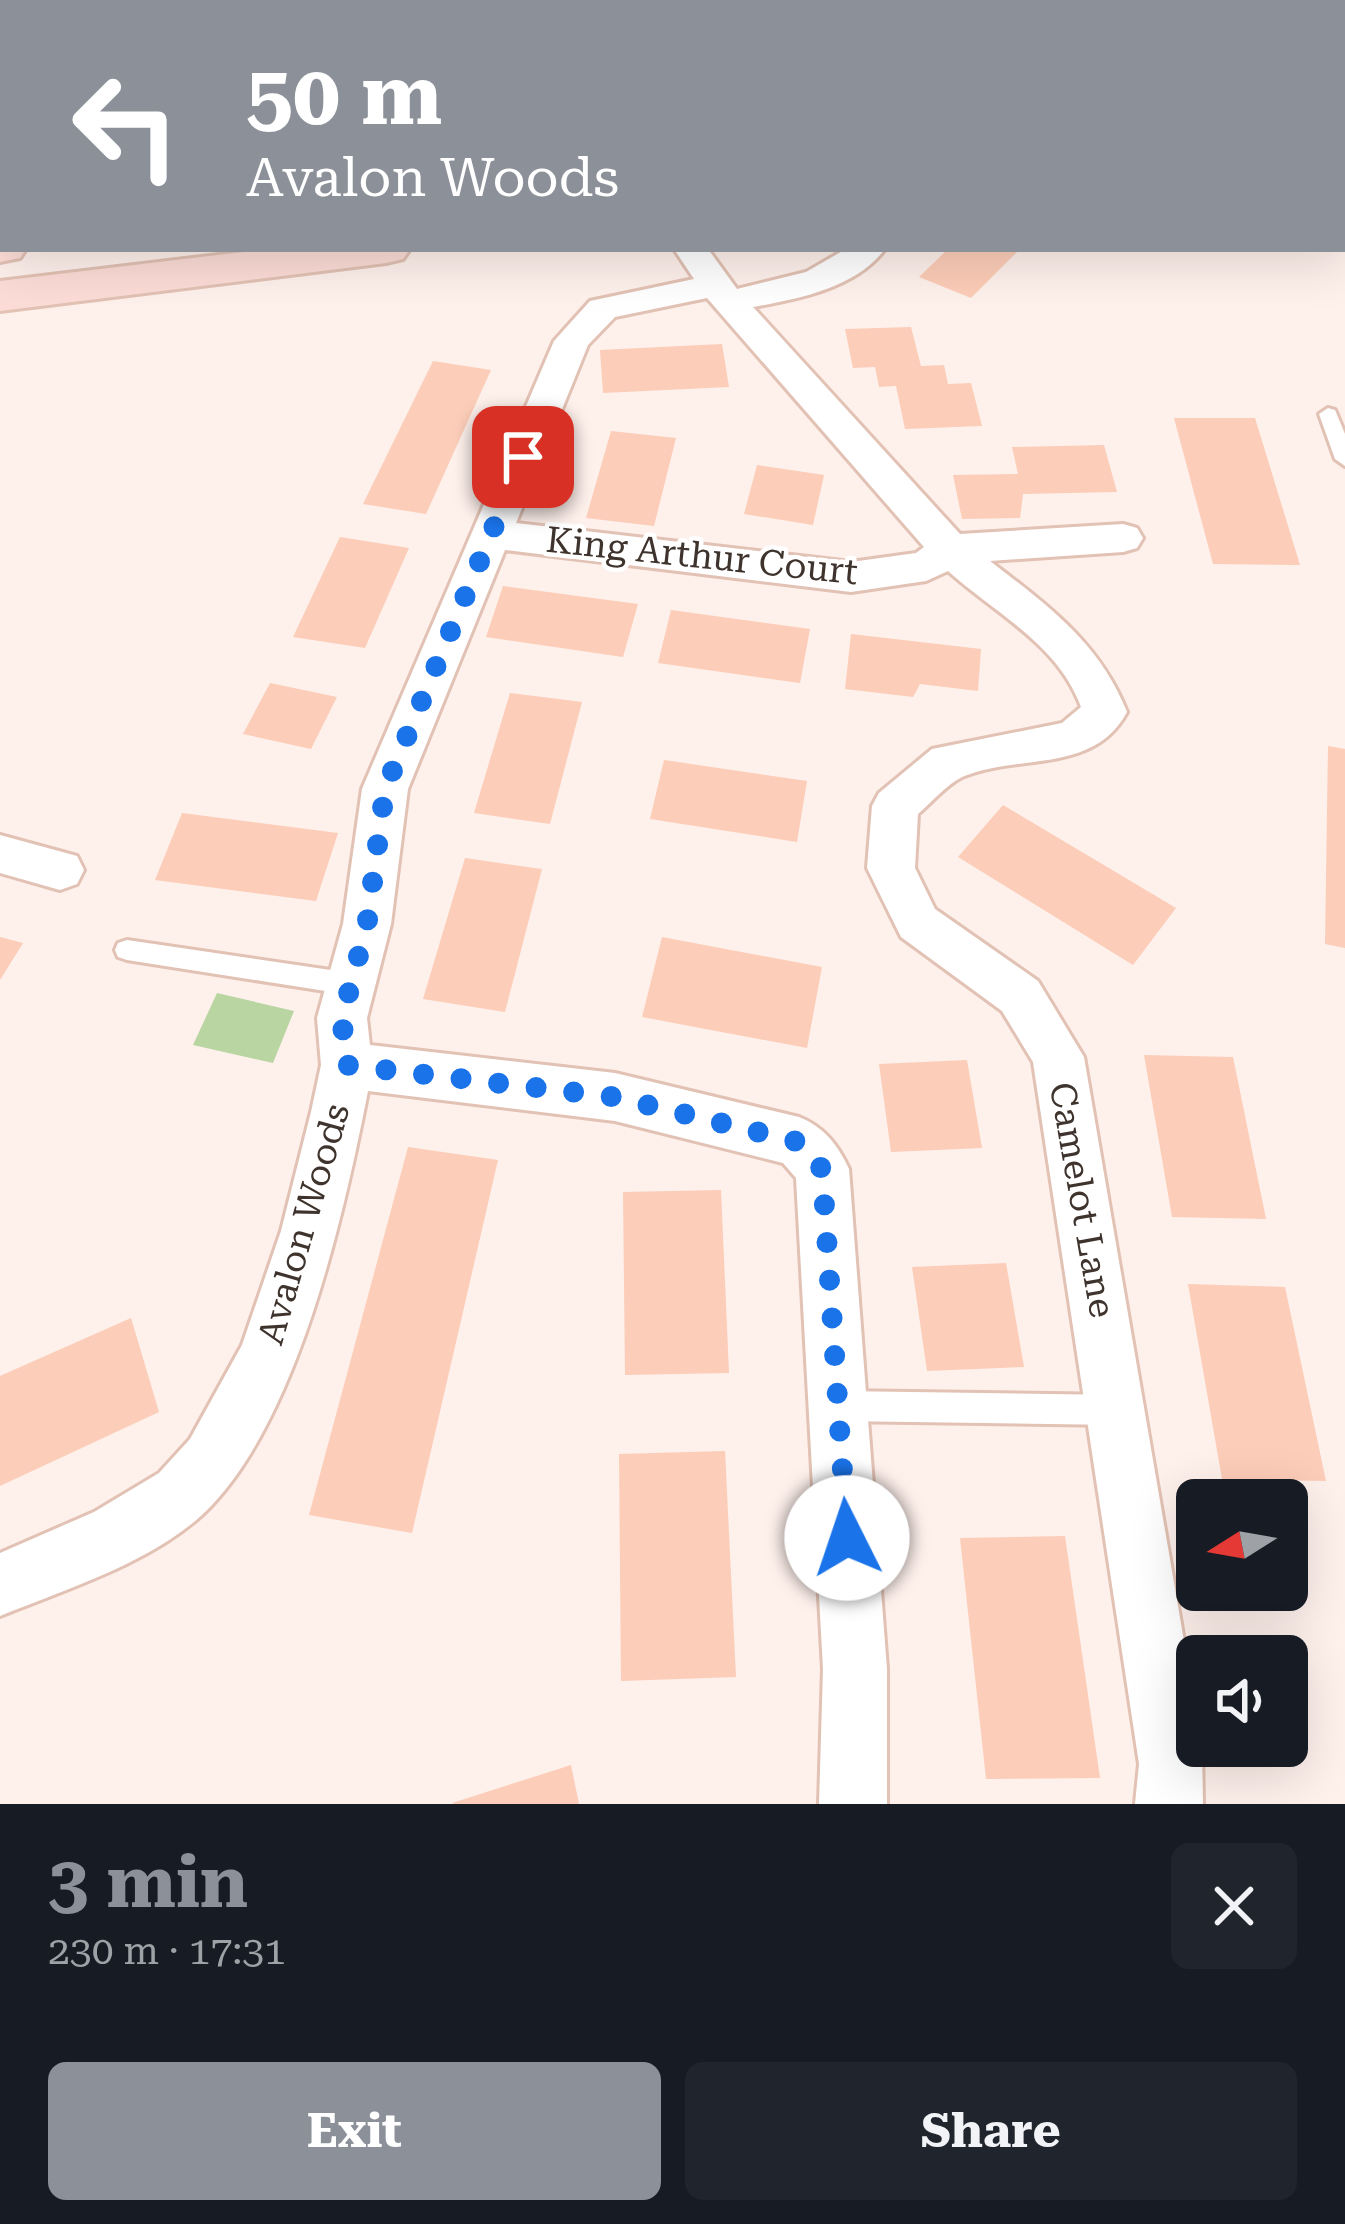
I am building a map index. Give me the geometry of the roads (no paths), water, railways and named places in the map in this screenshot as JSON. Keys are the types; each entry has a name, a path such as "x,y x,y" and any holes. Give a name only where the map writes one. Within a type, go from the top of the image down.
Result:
{"main road":[{"path":"0,296 361,252"}],"street":[{"path":"346,1065 342,1018 367,924 385,789 572,340 603,309 710,279 817,284 864,252"},
{"name":"Camelot Lane","path":"710,279 950,549 1073,650 1098,686 1105,712 1074,737 948,761 895,806 891,868 918,923 1020,996 1058,1057 1172,1764 1169,1804"},
{"name":"King Arthur Court","path":"490,535 851,577 926,566 950,549 1123,538"},
{"path":"0,854 60,870"},
{"name":"Avalon Woods","path":"0,1585 139,1521 182,1492 222,1450 264,1364 332,1145 346,1065 615,1097 799,1142 822,1169 856,1669 853,1804"}],"lane":[{"path":"1328,414 1345,459"},
{"path":"128,950 351,984"},
{"path":"838,1406 1117,1410"}]}
